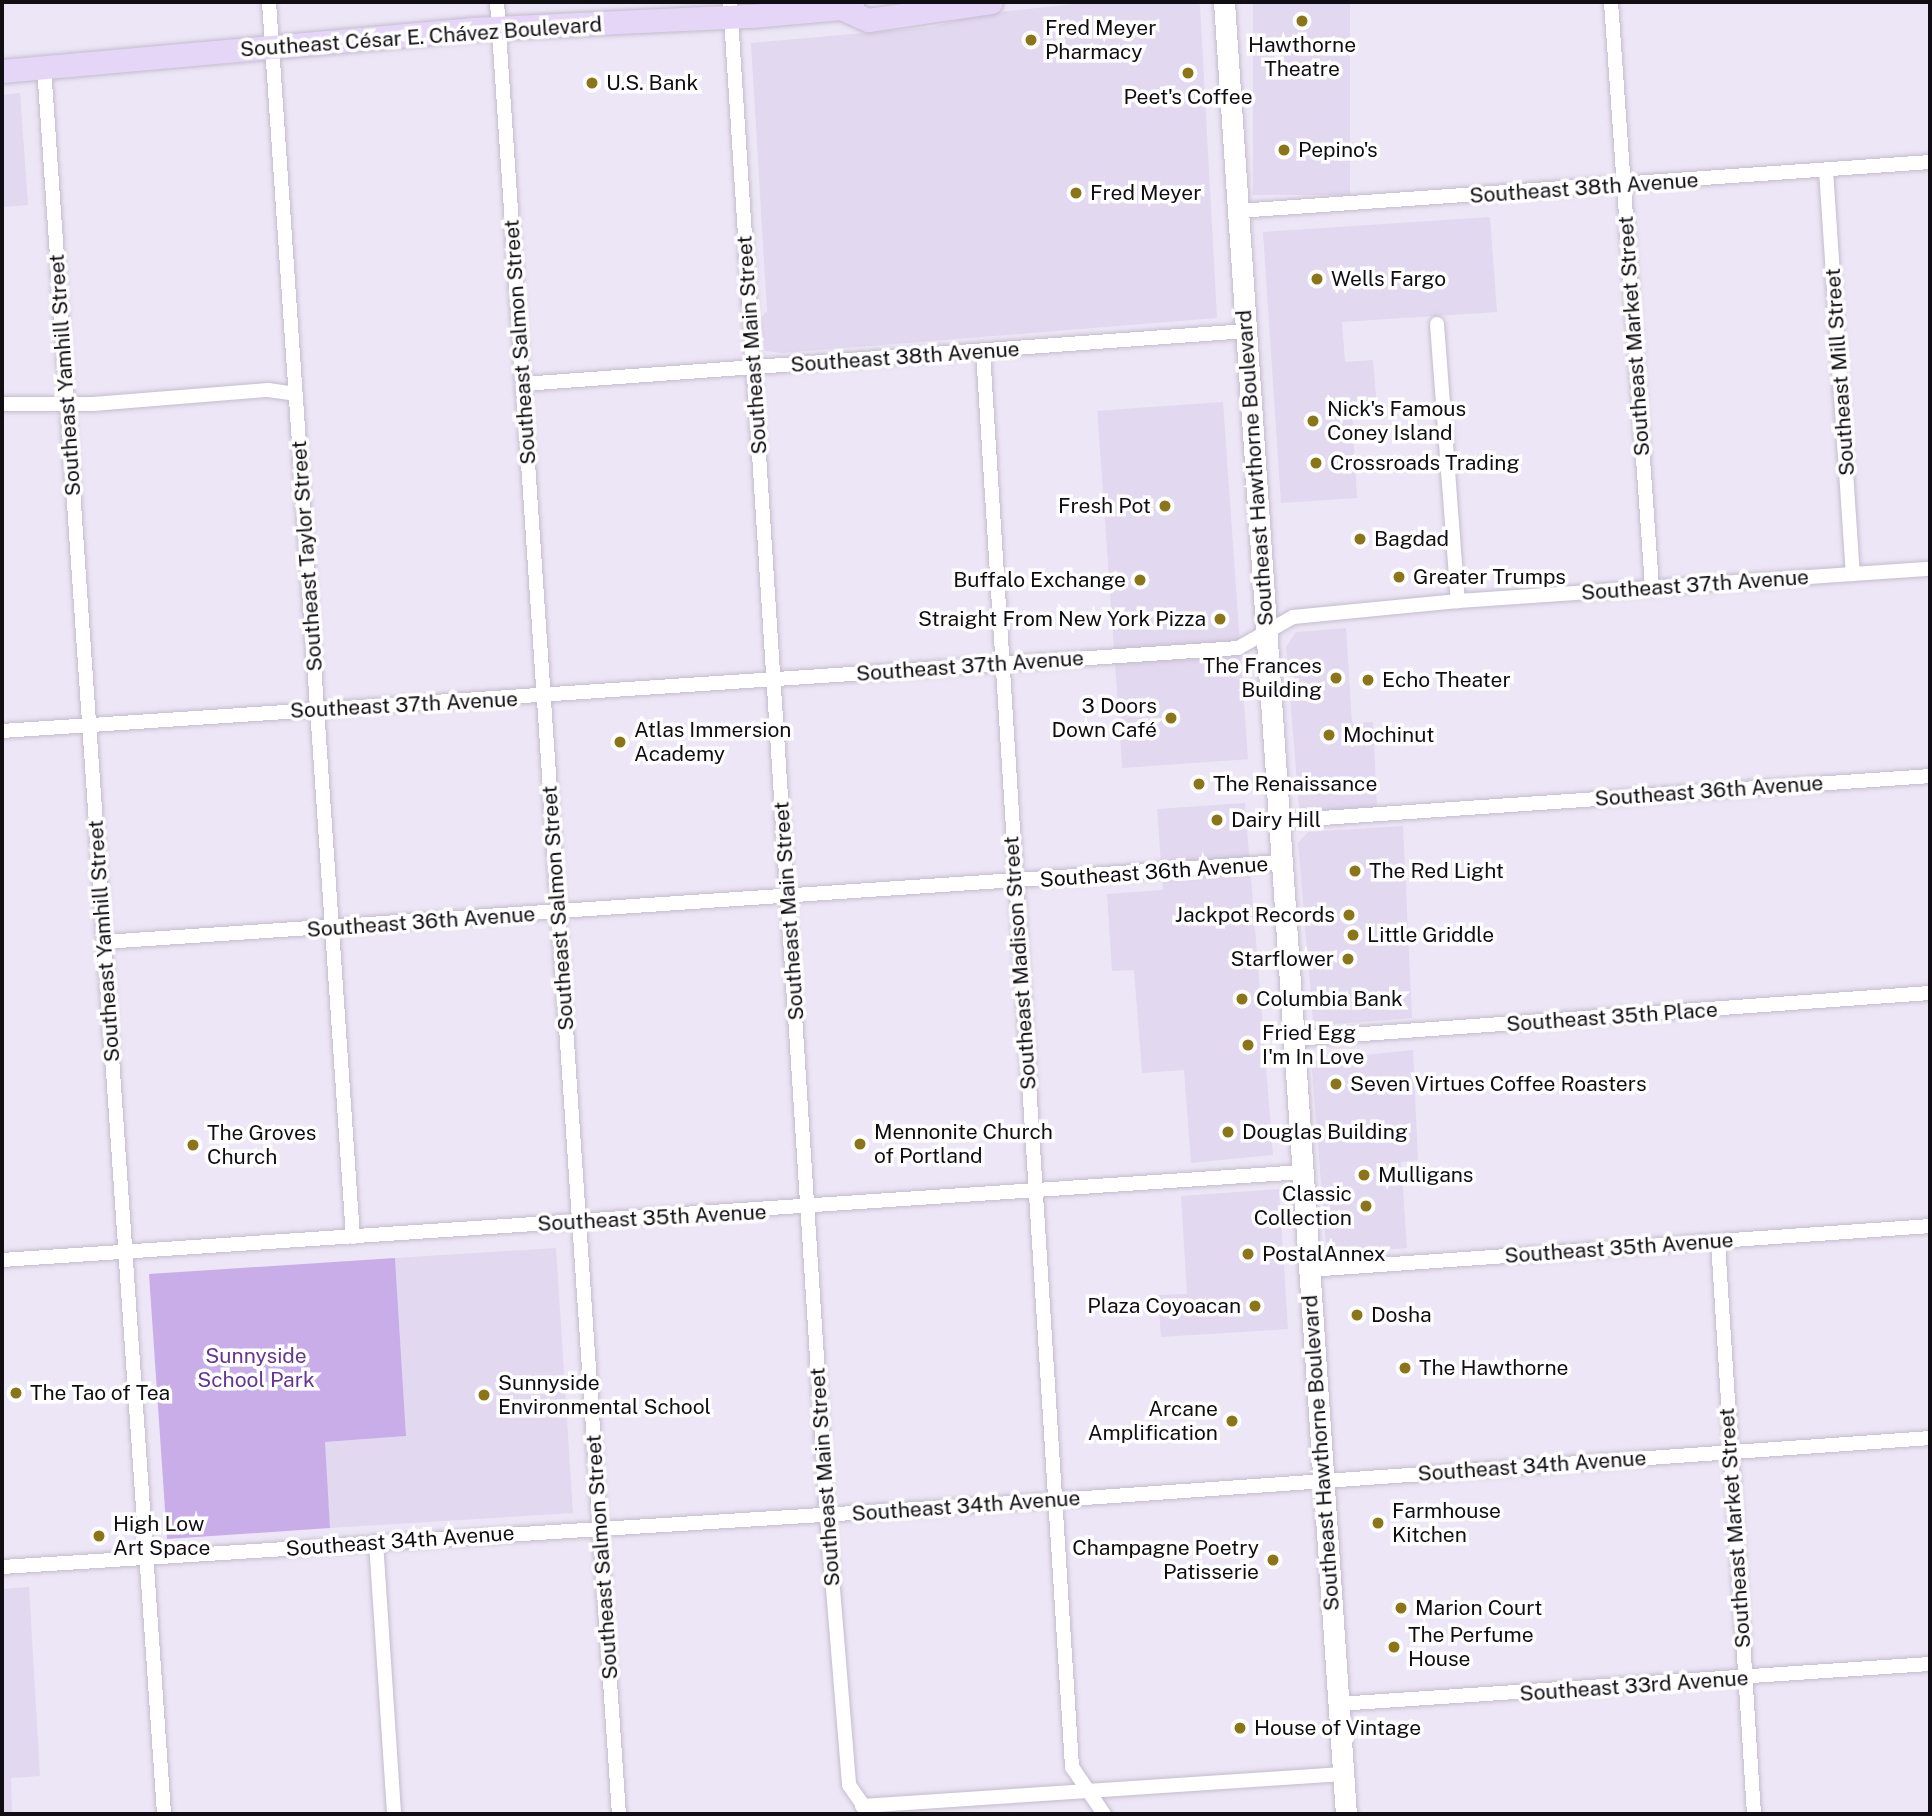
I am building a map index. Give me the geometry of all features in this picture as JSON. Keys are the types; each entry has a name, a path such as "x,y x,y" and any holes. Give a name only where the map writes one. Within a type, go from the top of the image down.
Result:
{"main road":[{"name":"Southeast César E. Chávez Boulevard","path":"2,71 730,9 846,5 868,20 991,2"},
{"name":"Southeast Hawthorne Boulevard","path":"1224,2 1346,1814"}],"street":[{"name":"Southeast Taylor Street","path":"269,2 353,1237"},
{"name":"Southeast Salmon Street","path":"497,2 620,1814"},
{"name":"Southeast Market Street","path":"1611,2 1652,587"},
{"name":"Southeast Main Street","path":"730,9 827,1516 849,1785 865,1810"},
{"name":"Southeast Yamhill Street","path":"44,67 164,1814"},
{"name":"Southeast 38th Avenue","path":"1238,211 1624,186 1930,162"},
{"name":"Southeast Mill Street","path":"1826,170 1853,574"},
{"path":"1437,324 1458,601"},
{"name":"Southeast 38th Avenue","path":"523,384 1246,331"},
{"name":"Southeast Madison Street","path":"983,352 1072,1767 1104,1814"},
{"path":"2,404 268,390 296,394"},
{"name":"Southeast 37th Avenue","path":"2,730 1238,648 1293,617 1458,601 1930,569"},
{"name":"Southeast 36th Avenue","path":"1279,821 1930,776"},
{"name":"Southeast 36th Avenue","path":"104,942 559,914 1281,862"},
{"name":"Southeast 35th Place","path":"1294,1040 1930,993"},
{"name":"Southeast 35th Avenue","path":"2,1260 1035,1194 1302,1172"},
{"name":"Southeast 35th Avenue","path":"1309,1270 1930,1226"},
{"name":"Southeast Market Street","path":"1718,1242 1729,1451 1754,1814"},
{"name":"Southeast 34th Avenue","path":"2,1567 827,1516 1930,1438"},
{"path":"376,1542 394,1814"},
{"name":"Southeast 33rd Avenue","path":"1338,1704 1745,1680 1930,1664"},
{"path":"865,1810 1090,1790 1343,1774"}],"shaded area":[{"path":"1093,2 1198,2 1200,6 1217,318 783,353 765,351 760,319 767,311 751,43 932,27 981,14"},
{"path":"1253,2 1350,2 1350,195 1253,195"},
{"path":"20,93 28,205 2,207 2,95"},
{"path":"1490,217 1497,312 1342,322 1345,362 1373,360 1377,409 1352,411 1357,498 1281,503 1263,232"},
{"path":"1223,402 1248,759 1122,768 1097,411"},
{"path":"1346,628 1352,723 1373,722 1377,809 1308,814 1299,807 1286,647 1296,632"},
{"path":"1245,803 1273,1155 1191,1163 1184,1070 1142,1073 1134,970 1112,971 1107,894 1163,890 1157,809"},
{"path":"1403,826 1412,1018 1322,1025 1313,1021 1298,843 1308,832"},
{"path":"1413,1050 1418,1160 1401,1162 1407,1248 1333,1254 1326,1245 1312,1070 1316,1060"},
{"path":"1279,1189 1288,1329 1161,1337 1158,1295 1187,1294 1181,1196"},
{"name":"Sunnyside Environmental School","path":"556,1248 573,1513 330,1528 324,1442 406,1436 395,1258"},
{"path":"29,1587 40,1776 11,1778 12,1814 2,1814 2,1589"}],"green space":[{"name":"Sunnyside School Park","path":"395,1258 406,1436 325,1442 330,1528 167,1539 149,1274"}],"place":[{"name":"Hawthorne Theatre","path":"1302,21"},
{"name":"Fred Meyer Pharmacy","path":"1031,40"},
{"name":"Peet's Coffee","path":"1188,73"},
{"name":"U.S. Bank","path":"592,83"},
{"name":"Pepino's","path":"1284,150"},
{"name":"Fred Meyer","path":"1076,193"},
{"name":"Wells Fargo","path":"1317,279"},
{"name":"Nick's Famous Coney Island","path":"1313,421"},
{"name":"Crossroads Trading","path":"1316,463"},
{"name":"Fresh Pot","path":"1165,506"},
{"name":"Bagdad","path":"1360,539"},
{"name":"Greater Trumps","path":"1399,577"},
{"name":"Buffalo Exchange","path":"1140,580"},
{"name":"Straight From New York Pizza","path":"1220,619"},
{"name":"The Frances Building","path":"1336,678"},
{"name":"Echo Theater","path":"1368,680"},
{"name":"3 Doors Down Café","path":"1171,718"},
{"name":"Mochinut","path":"1329,735"},
{"name":"Atlas Immersion Academy","path":"620,742"},
{"name":"The Renaissance","path":"1199,784"},
{"name":"Dairy Hill","path":"1217,820"},
{"name":"The Red Light","path":"1355,871"},
{"name":"Jackpot Records","path":"1349,915"},
{"name":"Little Griddle","path":"1353,935"},
{"name":"Starflower","path":"1348,959"},
{"name":"Columbia Bank","path":"1242,999"},
{"name":"Fried Egg I'm In Love","path":"1248,1045"},
{"name":"Seven Virtues Coffee Roasters","path":"1336,1084"},
{"name":"Douglas Building","path":"1228,1132"},
{"name":"Mennonite Church of Portland","path":"860,1144"},
{"name":"The Groves Church","path":"193,1145"},
{"name":"Mulligans","path":"1364,1175"},
{"name":"Classic Collection","path":"1366,1206"},
{"name":"PostalAnnex","path":"1248,1254"},
{"name":"Plaza Coyoacan","path":"1255,1306"},
{"name":"Dosha","path":"1357,1315"},
{"name":"The Hawthorne","path":"1405,1368"},
{"name":"The Tao of Tea","path":"16,1393"},
{"name":"Sunnyside Environmental School","path":"484,1395"},
{"name":"Arcane Amplification","path":"1232,1421"},
{"name":"Farmhouse Kitchen","path":"1378,1523"},
{"name":"High Low Art Space","path":"99,1536"},
{"name":"Champagne Poetry Patisserie","path":"1273,1560"},
{"name":"Marion Court","path":"1401,1608"},
{"name":"The Perfume House","path":"1394,1647"},
{"name":"House of Vintage","path":"1240,1728"}]}
